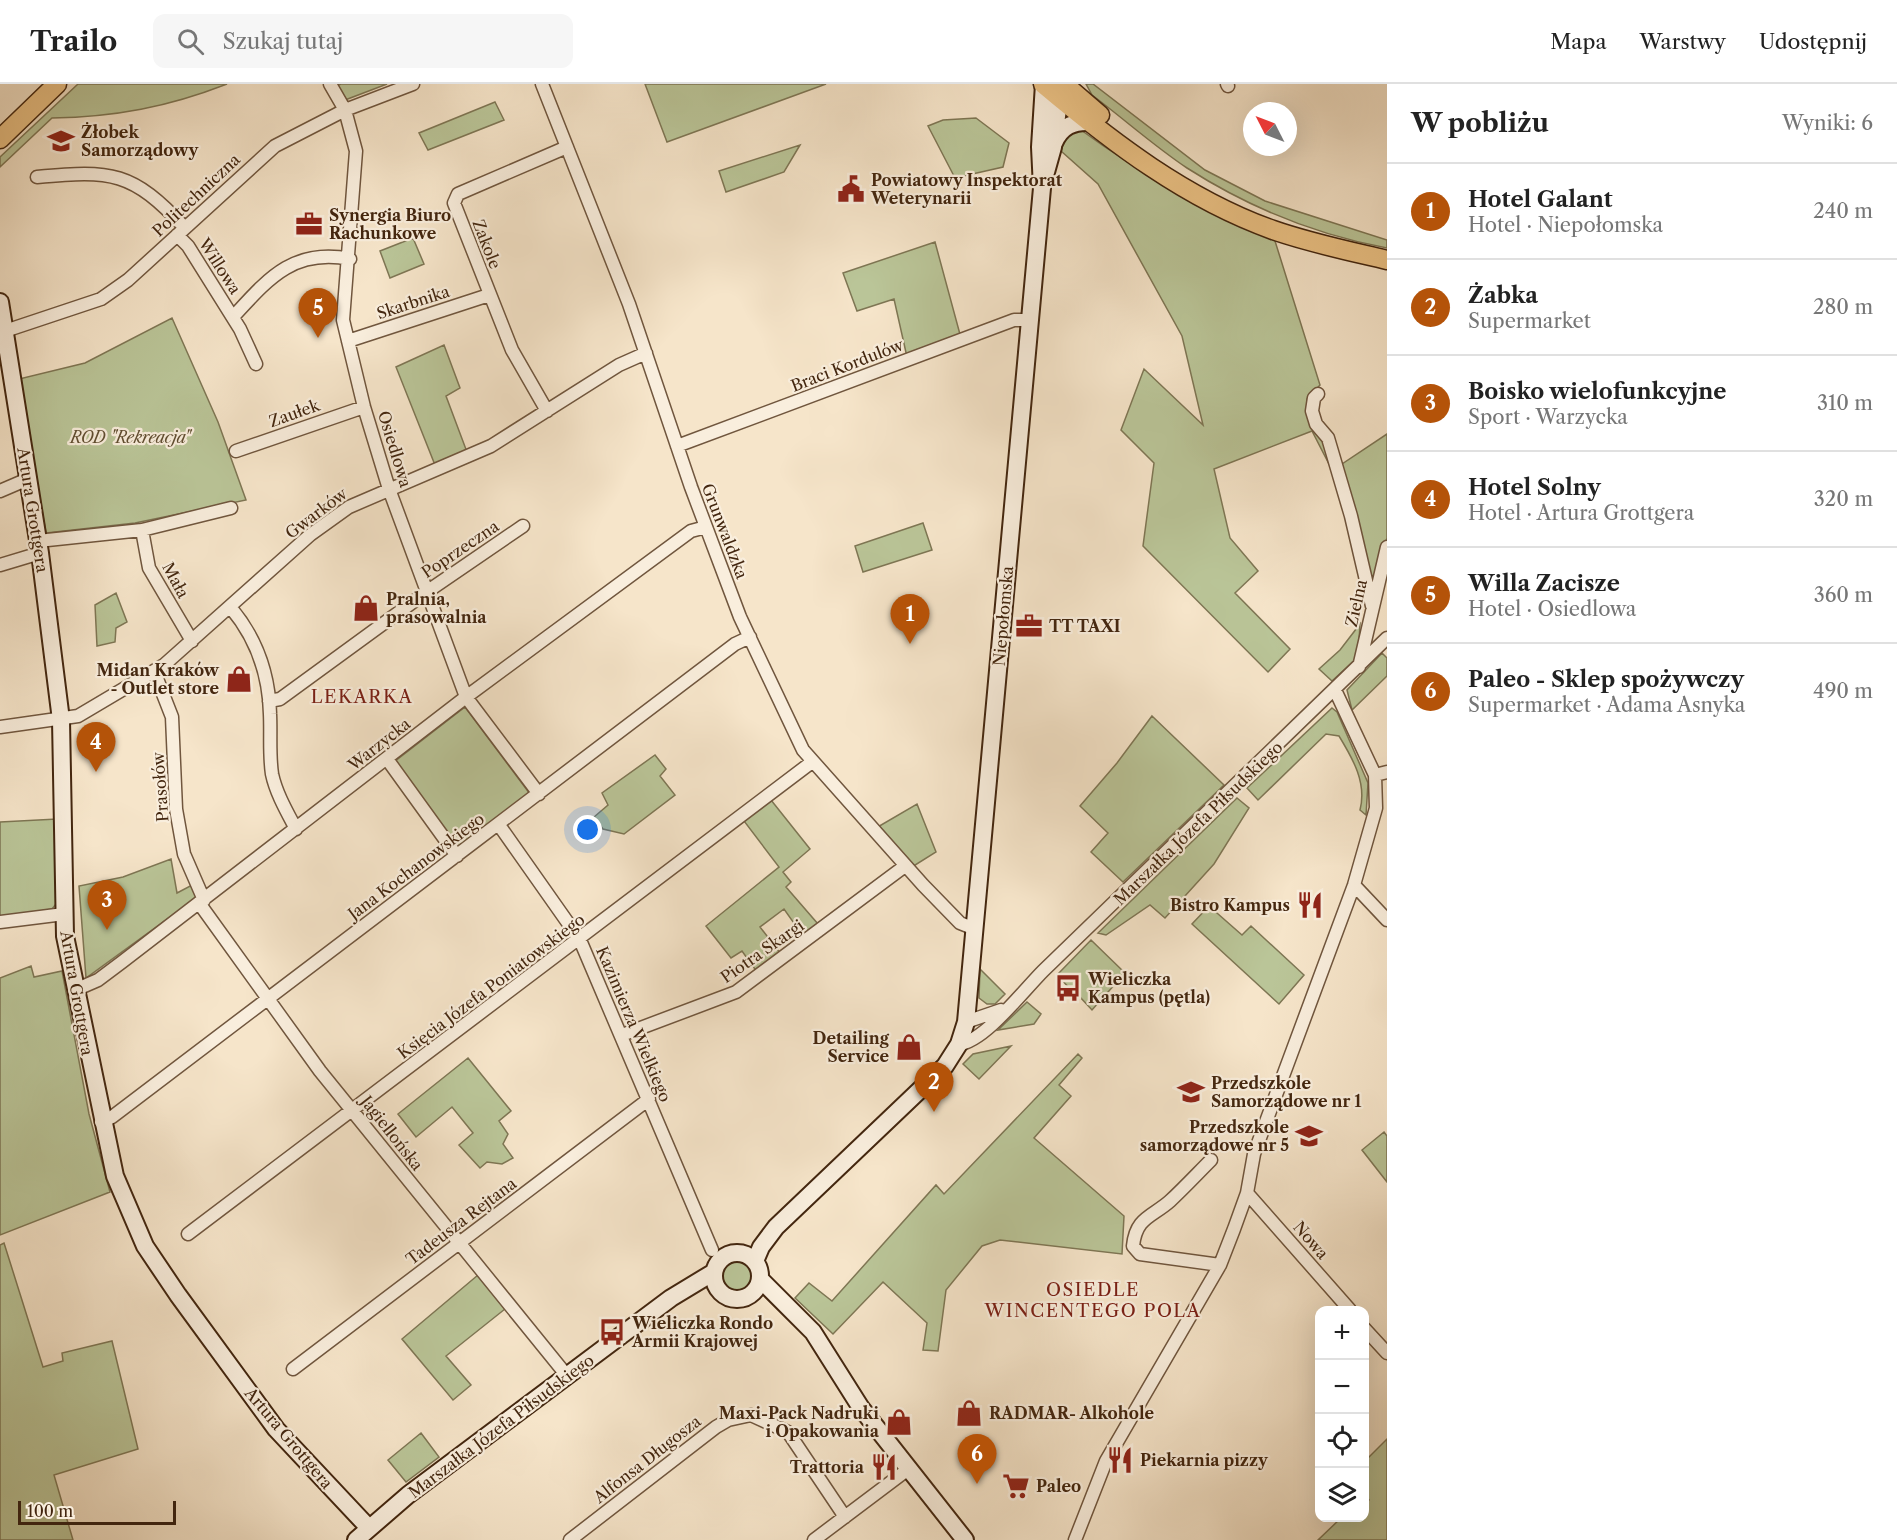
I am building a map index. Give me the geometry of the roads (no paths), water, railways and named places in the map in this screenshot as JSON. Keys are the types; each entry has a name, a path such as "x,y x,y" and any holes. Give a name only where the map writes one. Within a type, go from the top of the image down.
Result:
{"main road":[{"path":"0,139 57,84"},
{"path":"1076,84 1088,113"},
{"path":"1053,86 1088,113 1196,184 1323,245 1387,260"},
{"name":"Niepołomska","path":"1042,188 1053,147 1053,86"},
{"name":"Niepołomska","path":"959,1044 966,1022 1042,188 1040,147 1053,86"},
{"path":"1053,147 1058,135 1088,113"},
{"name":"Artura Grottgera","path":"0,302 39,547 61,720 64,914 68,957 111,1164 124,1203 157,1265 276,1429 369,1528"},
{"name":"Marszałka Józefa Piłsudskiego","path":"748,1257 770,1222 813,1193 945,1066 959,1044"},
{"path":"760,1279 752,1294 735,1299 719,1291 714,1272 721,1259 734,1252 748,1257 760,1279 802,1320 907,1470 965,1540"},
{"name":"Marszałka Józefa Piłsudskiego","path":"356,1540 408,1495 682,1290 714,1272"},
{"name":"Marszałka Józefa Piłsudskiego","path":"650,1316 703,1290 719,1291"},
{"path":"752,1294 786,1314 822,1349"}],"street":[{"name":"Osiedlowa","path":"330,84 345,110 354,138 357,164 344,320 364,407 389,489 466,697 539,794"},
{"name":"Politechniczna","path":"5,332 101,299 128,280 275,146 345,110 413,84"},
{"name":"Grunwaldzka","path":"542,84 646,353 706,527 750,637 803,750 905,866 960,922 975,929"},
{"name":"Zakole","path":"547,411 512,350 454,202 458,194 567,147"},
{"name":"Willowa","path":"37,177 84,173 121,177 148,192 181,231 233,317 255,364"},
{"name":"Willowa","path":"233,317 266,281 287,267 320,256 350,259"},
{"name":"Skarbnika","path":"348,341 489,295"},
{"name":"Braci Kordulów","path":"677,446 1014,320 1030,320"},
{"name":"Gwarków","path":"0,726 61,720 78,716 154,671 231,608 326,522 361,500 491,446 619,364 646,353"},
{"path":"1318,394 1314,398 1312,411 1316,424 1328,438 1351,516 1372,606"},
{"name":"Zaułek","path":"236,452 364,407"},
{"path":"0,491 28,479"},
{"path":"0,565 39,547 142,530 231,508"},
{"name":"Poprzeczna","path":"269,701 280,699 428,591 523,526"},
{"name":"Warzycka","path":"75,990 98,980 466,697 691,531 706,527"},
{"name":"Mała","path":"142,530 149,568 192,641"},
{"name":"Zielna","path":"1358,668 1387,547"},
{"path":"231,608 257,646 268,684 273,775 296,829"},
{"name":"Jana Kochanowskiego","path":"102,1122 112,1117 268,997 499,825 735,644 750,637"},
{"name":"Marszałka Józefa Piłsudskiego","path":"959,1044 968,1043 983,1033 1387,638"},
{"name":"Prasołów","path":"154,671 172,717 176,809 184,854 201,901"},
{"path":"1075,1540 1107,1461 1220,1265 1247,1193 1254,1154 1354,885 1376,808 1381,774 1335,690"},
{"path":"387,759 457,856"},
{"name":"Księcia Józefa Poniatowskiego","path":"188,1234 580,940 812,762"},
{"name":"Kazimierza Wielkiego","path":"499,825 580,940 712,1250"},
{"name":"Piotra Skargi","path":"622,1035 736,992 905,866"},
{"path":"1354,885 1387,920"},
{"name":"Jagiellońska","path":"201,901 320,1071 568,1377"},
{"path":"0,922 64,914"},
{"name":"Marszałka Józefa Piłsudskiego","path":"966,1022 972,1022 1008,1007"},
{"name":"Tadeusza Rejtana","path":"293,1369 649,1099"},
{"path":"1211,1161 1167,1203 1143,1220 1134,1233 1133,1246 1140,1254 1220,1265"},
{"name":"Nowa","path":"1247,1193 1346,1306"},
{"path":"1369,1333 1387,1353"},
{"name":"Alfonsa Długosza","path":"570,1540 716,1427 728,1420 751,1416 788,1432 845,1517"},
{"path":"814,1540 907,1470"}],"place":[{"name":"Żłobek Samorządowy","path":"61,141"},
{"name":"Powiatowy Inspektorat Weterynarii","path":"851,189"},
{"name":"Synergia Biuro Rachunkowe","path":"309,224"},
{"name":"Willa Zacisze","path":"318,338"},
{"name":"Pralnia, prasowalnia","path":"366,608"},
{"name":"TT TAXI","path":"1029,626"},
{"name":"Hotel Galant","path":"910,644"},
{"name":"Midan Kraków - Outlet store","path":"239,679"},
{"name":"Hotel Solny","path":"96,772"},
{"name":"Bistro Kampus","path":"1310,905"},
{"name":"Boisko wielofunkcyjne","path":"107,930"},
{"name":"Wieliczka Kampus (pętla)","path":"1068,988"},
{"name":"Detailing Service","path":"909,1047"},
{"name":"Przedszkole Samorządowe nr 1","path":"1191,1092"},
{"name":"Żabka","path":"934,1112"},
{"name":"Przedszkole samorządowe nr 5","path":"1309,1136"},
{"name":"Wieliczka Rondo Armii Krajowej","path":"612,1332"},
{"name":"RADMAR- Alkohole","path":"969,1413"},
{"name":"Maxi-Pack Nadruki i Opakowania","path":"899,1422"},
{"name":"Piekarnia pizzy","path":"1120,1460"},
{"name":"Trattoria","path":"884,1467"},
{"name":"Paleo - Sklep spożywczy","path":"977,1484"},
{"name":"Paleo","path":"1016,1486"}],"district":[{"name":"LEKARKA","path":"362,697"},
{"name":"OSIEDLE WINCENTEGO POLA","path":"1093,1300"}],"park label":[{"name":"ROD \"Rekreacja\"","path":"130,437"}]}
